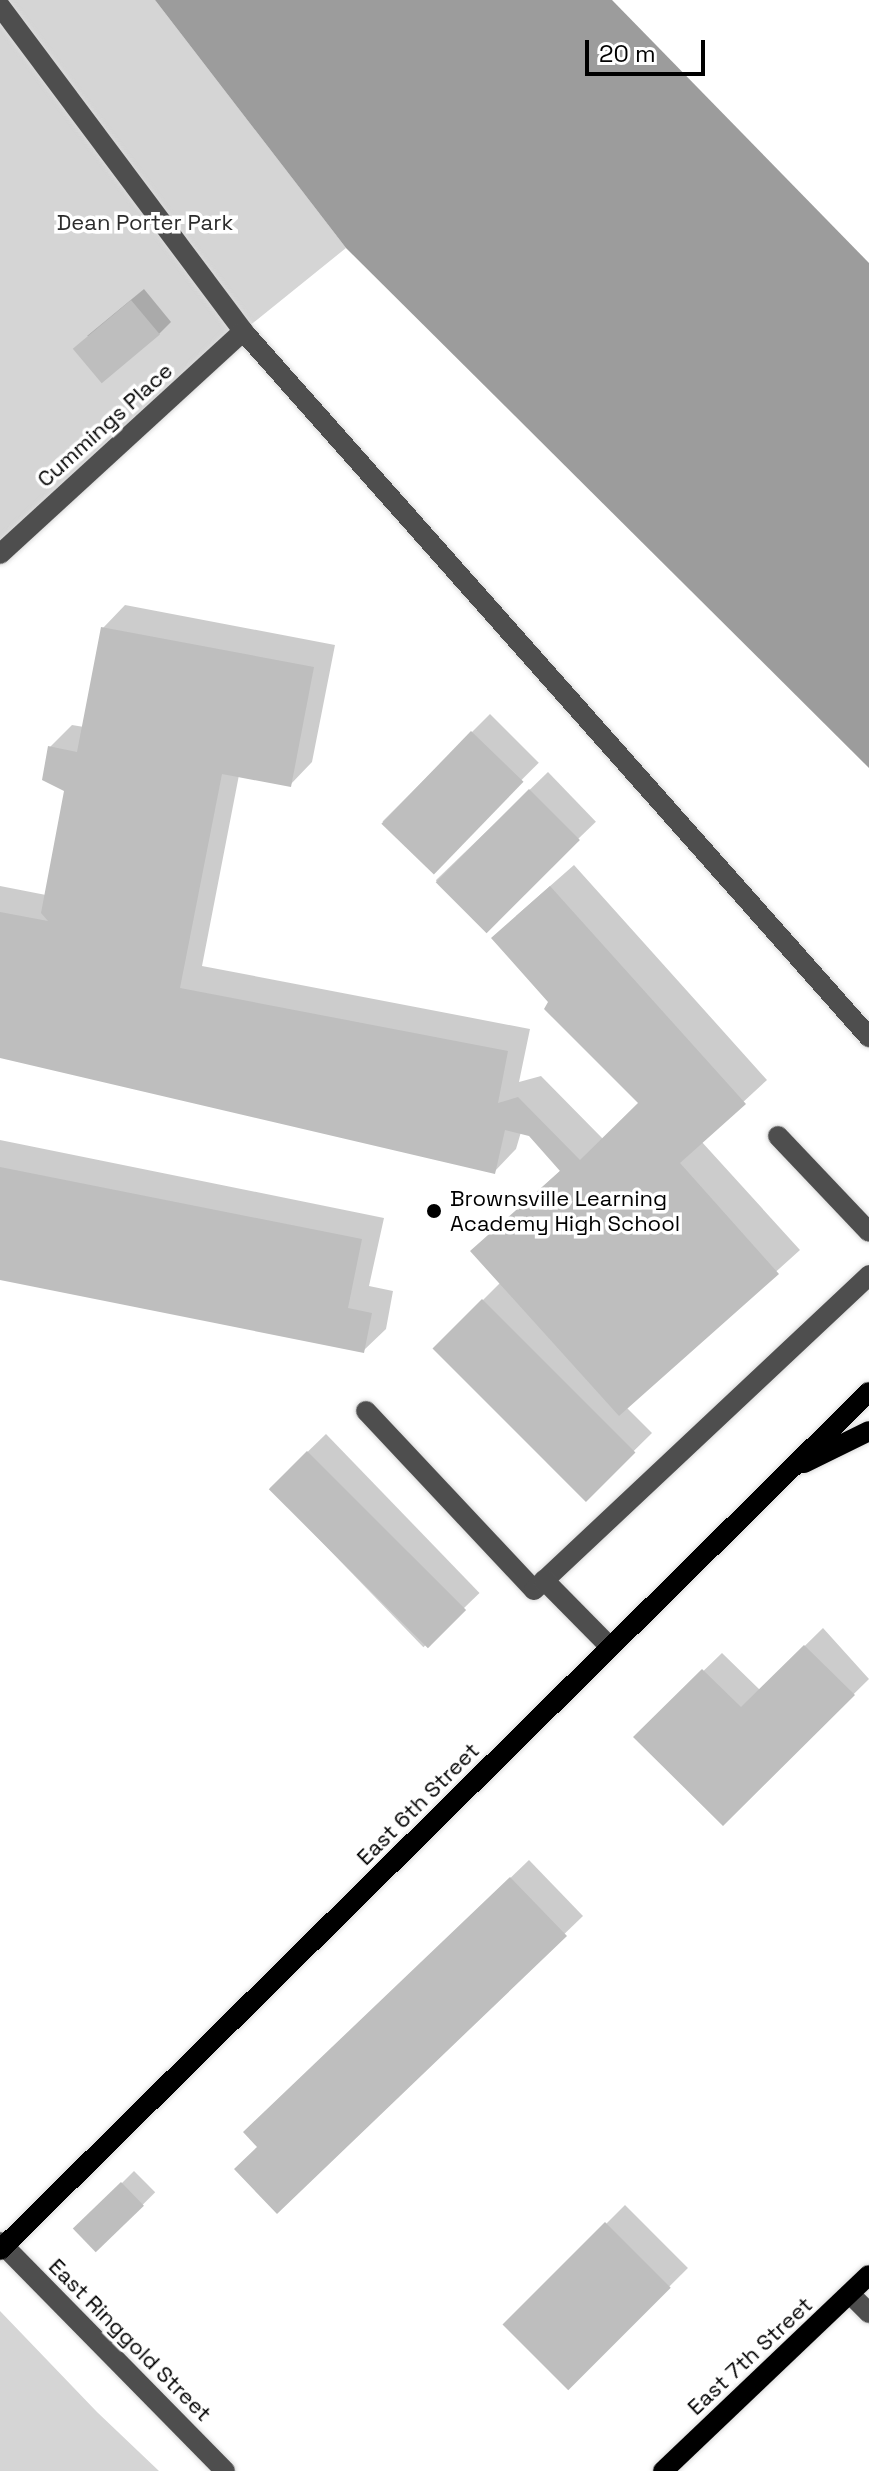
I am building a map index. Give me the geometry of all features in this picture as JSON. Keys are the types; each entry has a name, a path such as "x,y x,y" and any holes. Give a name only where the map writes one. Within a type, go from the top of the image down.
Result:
{"main road":[{"name":"East 6th Street","path":"1,2246 869,1392"},
{"path":"790,1469 869,1431"},
{"name":"East 7th Street","path":"663,2471 869,2275"}],"street":[{"path":"0,6 243,331 869,1037"},
{"name":"Cummings Place","path":"0,554 243,331"},
{"path":"778,1136 869,1232"},
{"path":"366,1411 534,1590 869,1275"},
{"path":"544,1580 610,1647"},
{"name":"East Ringgold Street","path":"1,2246 225,2471"},
{"path":"850,2294 869,2313"}],"green space":[{"name":"Dean Porter Park","path":"0,0 155,0 346,248 243,331 0,554"},
{"path":"0,2311 97,2412 159,2471 0,2471"}],"shaded area":[{"path":"155,0 612,0 869,263 869,768 346,248"}],"building":[{"path":"131,300 160,334 102,383 73,349"},
{"path":"101,627 314,667 291,787 222,774 180,988 508,1051 498,1103 518,1097 580,1160 638,1103 544,1009 548,1002 491,938 550,886 746,1104 680,1163 779,1274 619,1416 470,1251 560,1171 529,1136 505,1130 495,1174 0,1058 0,912 48,921 41,913 64,791 42,780 48,746 77,752"},
{"path":"471,731 524,782 434,875 381,824"},
{"path":"529,789 580,840 487,933 436,882"},
{"path":"0,1167 362,1239 348,1308 372,1313 364,1353 0,1280"},
{"path":"482,1299 635,1452 586,1502 433,1348"},
{"path":"307,1451 466,1610 428,1648 269,1489"},
{"path":"804,1645 855,1695 723,1826 633,1737 702,1669 741,1707"},
{"path":"510,1877 567,1936 277,2214 234,2169 257,2147 243,2132"},
{"path":"121,2182 144,2206 96,2252 73,2229"},
{"path":"605,2222 671,2288 568,2390 502,2325"}],"place":[{"name":"Brownsville Learning Academy High School","path":"434,1211"}]}
